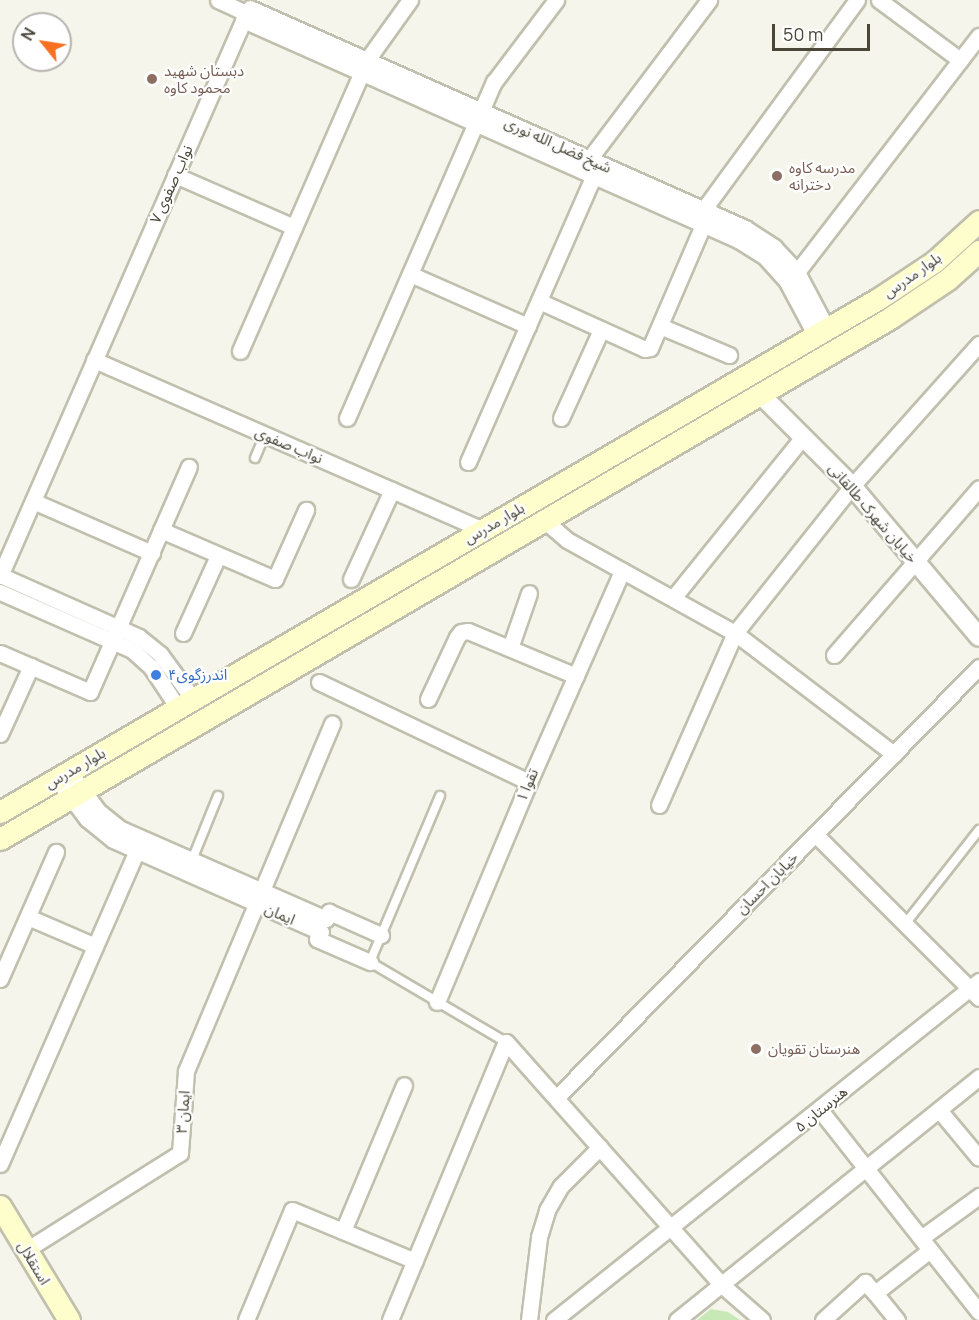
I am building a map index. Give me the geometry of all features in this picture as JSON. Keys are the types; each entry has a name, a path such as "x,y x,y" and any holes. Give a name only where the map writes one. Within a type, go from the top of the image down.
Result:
{"main road":[{"name":"بلوار مدرس","path":"0,812 878,299 934,261 979,220"},
{"name":"بلوار مدرس","path":"0,839 890,318 948,279 979,251"},
{"name":"استقلال","path":"0,1206 69,1320"}],"street":[{"name":"شیخ فضل الله نوری","path":"219,0 249,10 364,66 478,117 704,209 745,228 774,247 797,272 821,332"},
{"path":"240,351 364,66 410,0"},
{"path":"347,418 494,82 556,0"},
{"path":"468,462 539,301 594,165 709,0"},
{"path":"539,301 648,350 702,225 704,209 857,0"},
{"path":"879,0 960,60"},
{"name":"نواب صفوی ۷","path":"0,576 249,10"},
{"path":"797,272 979,36"},
{"name":"شیخ فضل الله نوری","path":"594,165 702,225 738,240 765,257 786,280 821,332"},
{"path":"175,175 294,227"},
{"path":"410,274 528,326"},
{"path":"660,326 729,355"},
{"path":"561,418 601,330"},
{"path":"659,805 735,633 852,486 979,344"},
{"name":"نواب صفوی","path":"94,360 483,530"},
{"name":"خیابان شهرک طالقانی","path":"760,394 852,486 979,638"},
{"path":"673,598 735,518 803,437"},
{"path":"0,653 90,692 189,466"},
{"path":"834,655 979,488"},
{"path":"351,579 392,490"},
{"path":"33,501 152,553"},
{"path":"161,530 274,579 306,510"},
{"path":"544,520 567,540 735,633 894,754"},
{"path":"183,633 218,556"},
{"name":"تقوا ۱","path":"438,1002 529,782 622,571"},
{"path":"0,576 116,634"},
{"path":"0,592 116,634 139,637 160,654 185,703"},
{"path":"510,648 529,593"},
{"path":"428,699 461,632 468,631 576,676"},
{"path":"0,734 31,666"},
{"name":"خیابان احسان","path":"556,1098 979,667"},
{"path":"319,682 529,782"},
{"path":"258,897 332,723"},
{"name":"ایمان","path":"63,775 99,831 192,860 258,897"},
{"path":"815,834 905,924 976,990"},
{"path":"0,1164 140,844"},
{"name":"ایمان","path":"140,844 323,926"},
{"path":"0,979 56,852"},
{"name":"ایمان ۳","path":"26,1250 180,1153 186,1071 258,897"},
{"name":"ایمان","path":"370,962 317,939 329,912 381,935"},
{"path":"28,917 95,946"},
{"name":"هنرستان ۵","path":"554,1320 976,990"},
{"path":"390,1320 506,1042 722,1285 762,1320"},
{"path":"677,1320 979,1077"},
{"path":"343,1231 404,1085"},
{"path":"820,1110 979,1312"},
{"path":"939,1110 979,1158"},
{"path":"529,1320 539,1237 547,1210 561,1186 600,1147"},
{"path":"875,1293 979,1196"},
{"path":"246,1320 292,1210 415,1261"},
{"path":"823,1320 865,1282 897,1320"}],"lane":[{"path":"255,458 265,435"},
{"path":"192,860 218,796"},
{"path":"370,962 440,796"},
{"path":"905,924 979,830"},
{"name":"ایمان","path":"370,962 506,1042"}],"green space":[{"path":"711,1309 728,1312 740,1320 697,1320"}],"place":[{"name":"دبستان شهید محمود کاوه","path":"152,79"},
{"name":"مدرسه کاوه دخترانه","path":"777,176"},
{"name":"اندرزگوی۴","path":"156,675"},
{"name":"هنرستان تقویان","path":"756,1049"}]}
